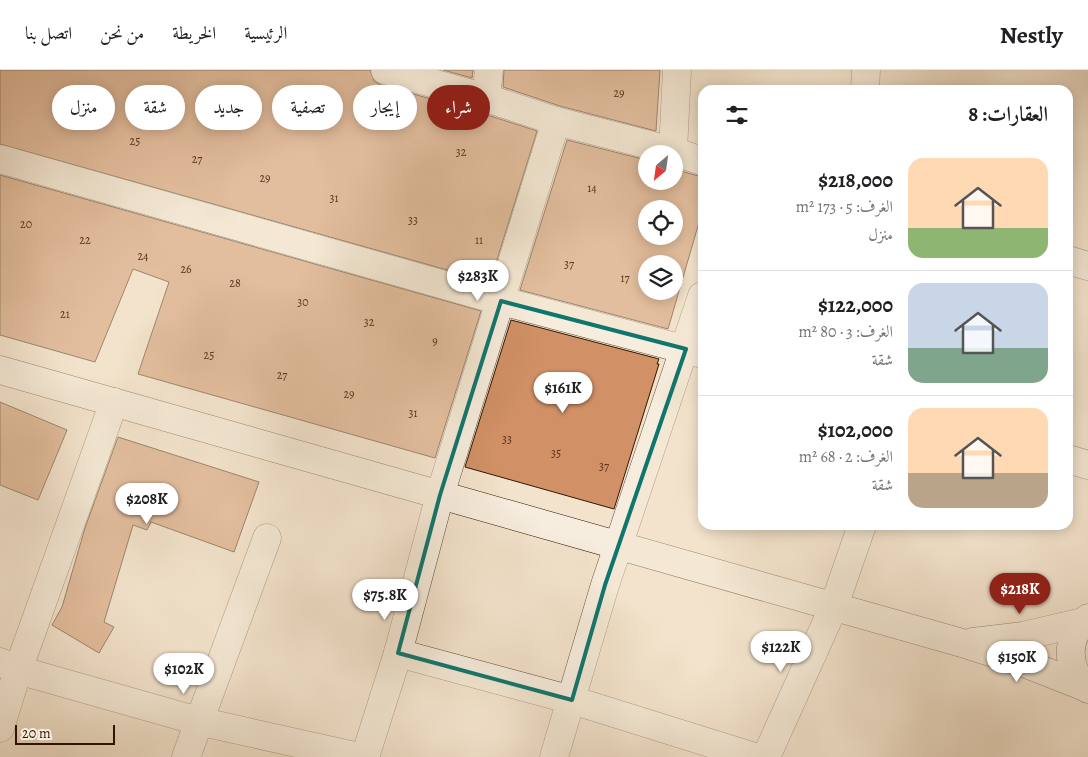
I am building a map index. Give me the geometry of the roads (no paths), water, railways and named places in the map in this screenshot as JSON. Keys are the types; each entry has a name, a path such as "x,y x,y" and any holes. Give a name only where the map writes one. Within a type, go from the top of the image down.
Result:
{"street":[{"path":"385,70 439,85"},
{"path":"487,85 489,70"},
{"path":"673,145 677,70"},
{"path":"865,85 866,70"},
{"path":"490,99 556,121 650,145"},
{"path":"365,757 398,653 440,495 556,121"},
{"path":"683,154 698,160"},
{"path":"0,160 501,301 694,352"},
{"path":"1073,262 1088,266"},
{"path":"554,757 585,650 620,546 694,352 698,324"},
{"path":"0,370 962,643 1024,663 1087,688"},
{"path":"0,728 9,666 114,402"},
{"path":"1073,460 1088,465"},
{"path":"766,757 834,606 860,530"},
{"path":"186,757 268,538"},
{"path":"962,643 1023,636 1086,620"},
{"path":"1086,620 1074,634 1070,648 1070,662 1076,676 1087,688"},
{"path":"398,653 572,700 755,757"},
{"path":"9,666 198,722 359,757"}]}
